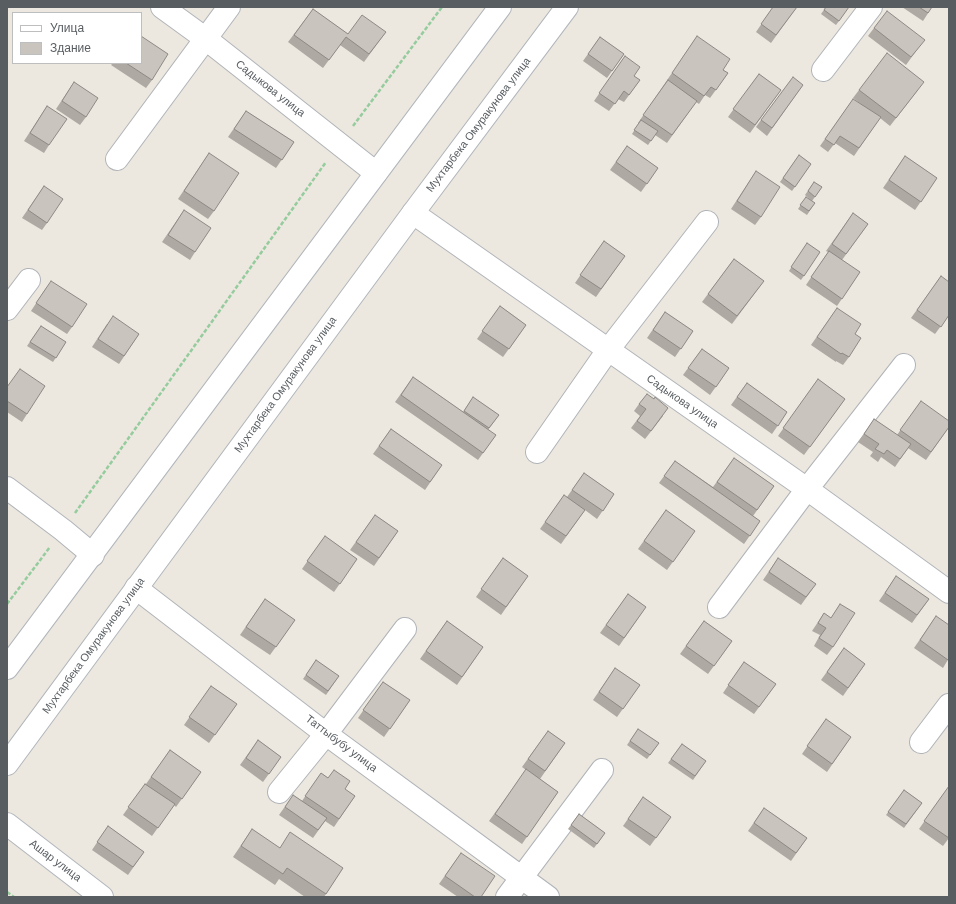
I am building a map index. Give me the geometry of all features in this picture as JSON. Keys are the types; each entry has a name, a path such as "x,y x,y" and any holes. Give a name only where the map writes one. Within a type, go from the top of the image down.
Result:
{"street":[{"name":"Садыкова улица","path":"162,7 206,39 376,173"},
{"path":"117,159 229,7"},
{"path":"7,668 93,555 500,7"},
{"name":"Мухтарбека Омуракунова улица","path":"7,764 413,213 567,7"},
{"path":"823,70 871,7"},
{"name":"Садыкова улица","path":"413,213 807,489 949,592"},
{"path":"537,452 608,350 707,222"},
{"path":"7,309 29,280"},
{"path":"719,607 807,489 904,365"},
{"path":"7,488 63,530 93,555"},
{"name":"Таттыбубу улица","path":"136,588 326,734 548,897"},
{"path":"279,792 326,734 405,629"},
{"path":"921,742 949,705"},
{"path":"507,897 602,770"},
{"name":"Ашар улица","path":"7,824 102,897"}],"path":[{"path":"7,604 63,530 340,144 442,7"},
{"path":"7,892 14,897"}],"building":[{"path":"773,7 797,7 776,35 761,24"},
{"path":"826,7 849,7 839,21 824,10"},
{"path":"919,7 932,7 928,13"},
{"path":"313,9 348,34 362,15 386,32 369,54 346,37 329,60 294,35"},
{"path":"887,11 925,40 911,57 874,28"},
{"path":"697,36 730,59 723,70 728,73 716,90 711,87 704,96 672,73"},
{"path":"142,37 168,54 152,80 128,64 142,64"},
{"path":"600,37 624,54 612,71 588,54"},
{"path":"887,53 924,82 896,118 859,90"},
{"path":"625,56 640,67 634,76 640,80 629,95 624,91 615,104 599,93"},
{"path":"759,74 781,90 755,125 733,109"},
{"path":"793,77 803,85 772,128 761,120"},
{"path":"668,80 697,101 672,135 643,115"},
{"path":"74,82 98,98 86,117 62,101"},
{"path":"853,99 881,117 859,148 840,136 834,145 825,139"},
{"path":"47,106 67,119 49,145 30,133"},
{"path":"246,111 294,142 282,160 234,129"},
{"path":"641,120 658,131 651,141 634,130"},
{"path":"627,146 658,168 647,184 616,162"},
{"path":"209,153 239,173 214,211 184,191"},
{"path":"799,155 811,164 795,187 783,178"},
{"path":"905,156 937,178 921,202 889,180"},
{"path":"756,171 780,187 761,217 737,201"},
{"path":"814,182 822,187 815,197 808,191"},
{"path":"44,186 63,199 47,223 28,210"},
{"path":"806,197 815,203 809,211 800,205"},
{"path":"184,210 211,228 195,252 168,235"},
{"path":"853,213 868,224 846,254 832,244"},
{"path":"604,241 625,256 601,289 580,275"},
{"path":"807,243 820,252 804,276 791,267"},
{"path":"829,251 860,272 842,299 811,277"},
{"path":"734,259 764,281 737,316 708,294"},
{"path":"941,276 949,282 949,315 941,327 917,310"},
{"path":"51,281 87,304 72,327 36,303"},
{"path":"500,306 526,325 509,349 482,331"},
{"path":"837,308 861,324 855,334 861,338 849,357 842,353 841,354 817,337"},
{"path":"665,312 693,331 681,349 653,330"},
{"path":"113,316 139,334 124,356 98,339"},
{"path":"41,326 66,342 56,358 30,342"},
{"path":"702,349 729,368 716,387 688,368"},
{"path":"20,369 45,386 27,414 7,401 7,387"},
{"path":"413,377 496,435 483,453 401,395"},
{"path":"818,379 845,399 810,447 783,428"},
{"path":"747,383 787,412 778,426 737,397"},
{"path":"647,394 654,399 655,397 668,408 651,431 637,421 646,409 639,404"},
{"path":"473,397 499,415 489,428 464,411"},
{"path":"921,401 949,421 949,427 931,452 900,430"},
{"path":"874,419 911,444 900,459 887,450 884,454 875,449 879,444 864,434"},
{"path":"391,429 442,465 430,482 379,446"},
{"path":"734,458 774,486 757,510 717,482"},
{"path":"675,461 760,521 750,536 664,476"},
{"path":"584,473 614,494 603,511 572,490"},
{"path":"564,495 585,510 566,536 545,522"},
{"path":"666,510 695,531 673,562 644,541"},
{"path":"375,515 398,531 379,558 356,542"},
{"path":"325,536 357,559 340,584 307,561"},
{"path":"503,558 528,576 506,607 481,589"},
{"path":"778,558 816,584 806,597 769,572"},
{"path":"896,576 929,599 917,615 885,593"},
{"path":"628,594 646,607 624,638 606,625"},
{"path":"265,599 295,620 276,647 246,627"},
{"path":"840,604 855,613 833,647 819,638 826,628 818,623 824,613 831,618"},
{"path":"936,616 949,625 948,660 920,640"},
{"path":"447,621 483,647 462,677 426,651"},
{"path":"704,621 732,641 714,666 686,646"},
{"path":"844,648 865,664 848,688 827,672"},
{"path":"316,660 339,676 328,691 306,675"},
{"path":"744,662 776,684 759,707 728,685"},
{"path":"615,668 640,685 623,709 599,692"},
{"path":"383,682 410,700 390,729 363,710"},
{"path":"211,686 237,704 215,735 189,717"},
{"path":"826,719 851,737 832,764 807,746"},
{"path":"638,729 659,743 650,755 630,741"},
{"path":"548,731 565,743 545,771 528,759"},
{"path":"258,740 281,757 269,774 246,758"},
{"path":"682,744 706,761 695,776 671,759"},
{"path":"170,750 201,772 182,799 151,777"},
{"path":"526,769 558,792 527,837 495,814"},
{"path":"334,770 350,781 345,789 355,796 339,819 305,796 321,773 328,778"},
{"path":"145,784 175,804 158,828 128,807"},
{"path":"949,786 949,838 924,821"},
{"path":"904,790 922,803 906,824 888,812"},
{"path":"293,795 327,818 318,830 285,807"},
{"path":"643,797 671,817 656,838 628,819"},
{"path":"764,808 807,838 796,853 754,823"},
{"path":"579,814 605,833 597,844 571,825"},
{"path":"108,826 144,852 133,867 97,842"},
{"path":"252,829 280,848 290,832 343,868 326,894 287,868 283,874 241,846"},
{"path":"461,853 495,876 481,897 475,897 445,876"}]}
